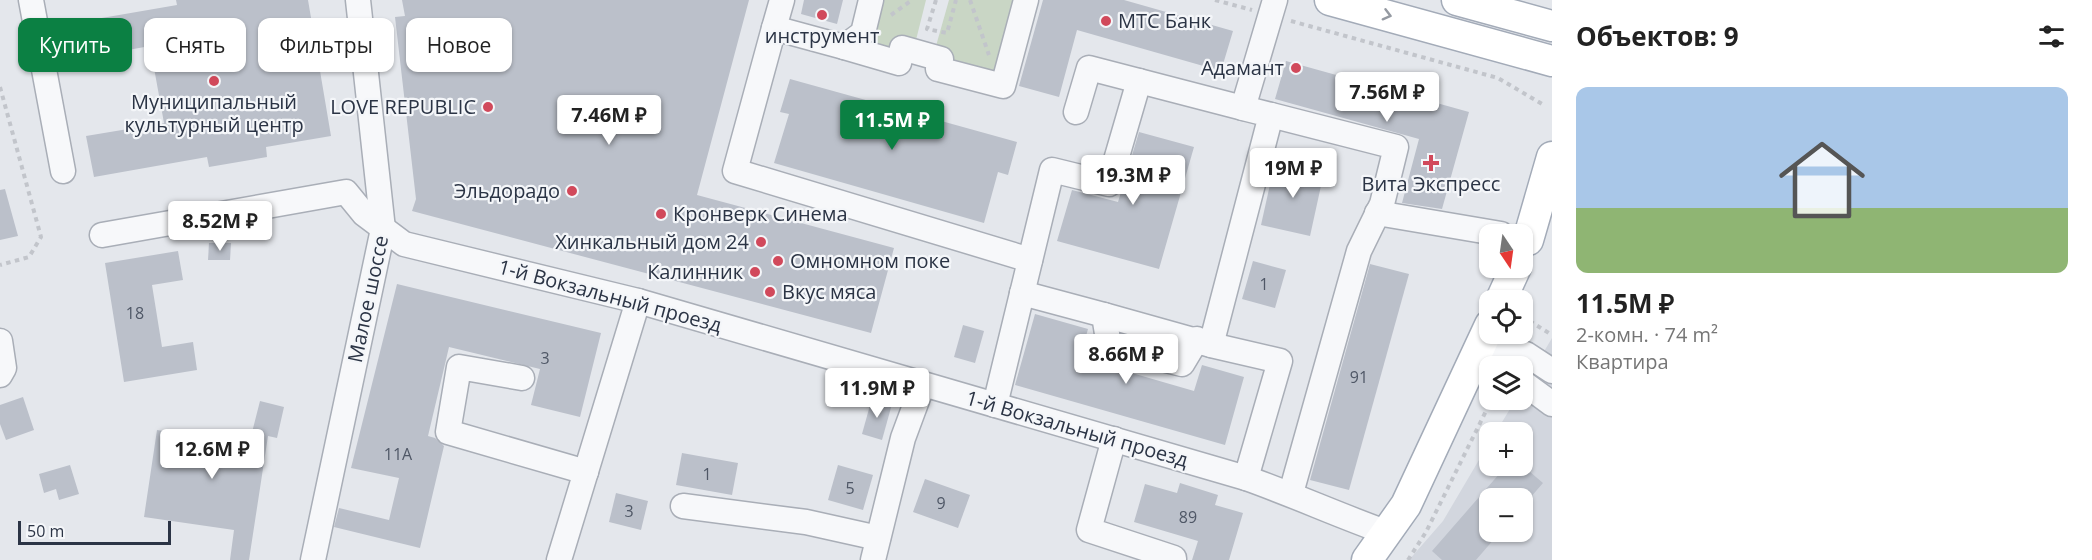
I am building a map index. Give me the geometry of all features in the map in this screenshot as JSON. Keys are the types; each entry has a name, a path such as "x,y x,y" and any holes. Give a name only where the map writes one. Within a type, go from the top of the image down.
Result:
{"main road":[{"path":"1330,0 1552,60"},
{"path":"1457,0 1552,26"},
{"path":"1525,224 1552,157"},
{"path":"1532,224 1552,200"},
{"path":"1367,560 1406,505 1480,344"}],"street":[{"path":"31,0 63,171"},
{"name":"Малое шоссе","path":"313,560 383,229 358,0"},
{"path":"782,0 735,171 1030,260"},
{"path":"844,47 863,33 872,0"},
{"path":"774,28 899,63 902,48 941,59 938,69 1003,86 1026,0"},
{"path":"1243,108 1272,8"},
{"path":"1076,111 1089,68 1396,147 1382,204 1359,251 1291,494"},
{"path":"995,405 1052,170 1109,184 1139,81"},
{"path":"1022,292 1104,315 1109,346 1182,364 1204,342 1270,115"},
{"name":"1-й Вокзальный проезд","path":"102,235 346,192 364,214 404,244 638,301 1114,439 1246,478 1388,533"},
{"path":"1377,213 1479,233"},
{"path":"559,560 638,301"},
{"path":"0,341 4,368 0,375"},
{"path":"1204,342 1280,361 1246,478"},
{"path":"1499,344 1513,356"},
{"path":"1533,359 1552,371"},
{"path":"522,378 459,367 448,432 586,472"},
{"path":"683,506 806,522 876,549 903,438 923,384"},
{"path":"1533,390 1552,404"},
{"path":"1114,439 1089,530 1174,558 1174,560"}],"path":[{"path":"936,0 927,29 947,33 956,0"},
{"path":"970,0 999,84"},
{"path":"1215,0 1272,8 1498,78 1542,104"},
{"path":"0,87 41,237 29,257 0,265"},
{"path":"1533,323 1552,335"},
{"path":"1408,560 1426,532 1487,410"}],"shaded area":[{"path":"1552,338 1552,560 1409,560 1443,521 1479,460 1479,476 1533,476 1533,422 1502,422 1509,410 1533,410 1533,370"}],"green space":[{"path":"869,0 926,0 914,48 898,55 858,45"},
{"path":"949,0 1016,0 993,80 934,53"}],"building":[{"name":"Муниципальный культурный центр","path":"176,0 308,0 311,18 258,18 258,72 320,72 331,136 266,147 267,157 209,167 207,157 94,177 86,136 164,123 155,72 246,72 246,18 144,18 144,47 132,49 132,18 102,18 177,5"},
{"path":"402,0 749,0 697,195 894,248 871,333 412,211 416,199 395,17 405,16"},
{"path":"804,0 843,0 837,24 801,14"},
{"path":"1043,0 1124,0 1233,31 1221,71 1077,30 1059,97 1019,86"},
{"path":"1286,61 1469,112 1442,209 1402,203 1419,139 1275,99"},
{"path":"790,79 1017,142 1008,175 998,172 984,223 774,163 789,114 780,112"},
{"path":"1139,132 1194,147 1159,269 1057,241 1072,190 1118,202"},
{"path":"1275,162 1324,172 1310,236 1261,225"},
{"path":"5,189 18,236 0,240 0,190"},
{"path":"209,243 231,243 230,260 208,260"},
{"path":"178,251 183,280 152,285 162,347 193,342 197,370 124,382 105,263"},
{"path":"1253,261 1286,270 1275,308 1242,299"},
{"path":"1370,264 1409,274 1349,490 1310,480"},
{"path":"397,284 601,333 580,417 531,405 540,369 449,347 428,436 435,438 444,446 420,548 334,527 339,508 389,520 399,478 351,468"},
{"path":"1035,314 1088,329 1080,358 1194,391 1202,365 1244,377 1225,445 1015,385"},
{"path":"963,325 984,331 975,363 954,357"},
{"path":"23,397 34,430 6,440 0,424 0,405"},
{"path":"872,398 892,404 882,440 862,434"},
{"path":"260,401 284,407 277,438 268,436 249,560 230,560 234,530 144,517 157,430 249,444"},
{"path":"682,453 738,463 732,495 676,485"},
{"path":"70,465 79,494 59,500 56,489 44,493 39,474"},
{"path":"838,465 873,475 863,510 828,500"},
{"path":"1533,474 1543,483 1533,495 1533,488 1487,488 1497,476"},
{"path":"925,479 970,495 958,528 913,512"},
{"path":"1180,483 1218,495 1215,505 1243,513 1229,560 1192,560 1198,541 1134,522 1145,484 1177,493"},
{"path":"616,493 648,501 641,530 609,522"},
{"path":"1479,497 1479,542 1492,542 1476,560 1442,560 1432,551"}],"place":[{"name":"инструмент","path":"822,15"},
{"name":"МТС Банк","path":"1106,21"},
{"name":"Адамант","path":"1296,68"},
{"name":"Муниципальный культурный центр","path":"214,81"},
{"name":"LOVE REPUBLIC","path":"488,107"},
{"name":"Вита Экспресс","path":"1431,163"},
{"name":"Эльдорадо","path":"572,191"},
{"name":"Кронверк Синема","path":"661,214"},
{"name":"Хинкальный дом 24","path":"761,242"},
{"name":"Омномном поке","path":"778,261"},
{"name":"Калинник","path":"755,272"},
{"name":"Вкус мяса","path":"770,292"}]}
